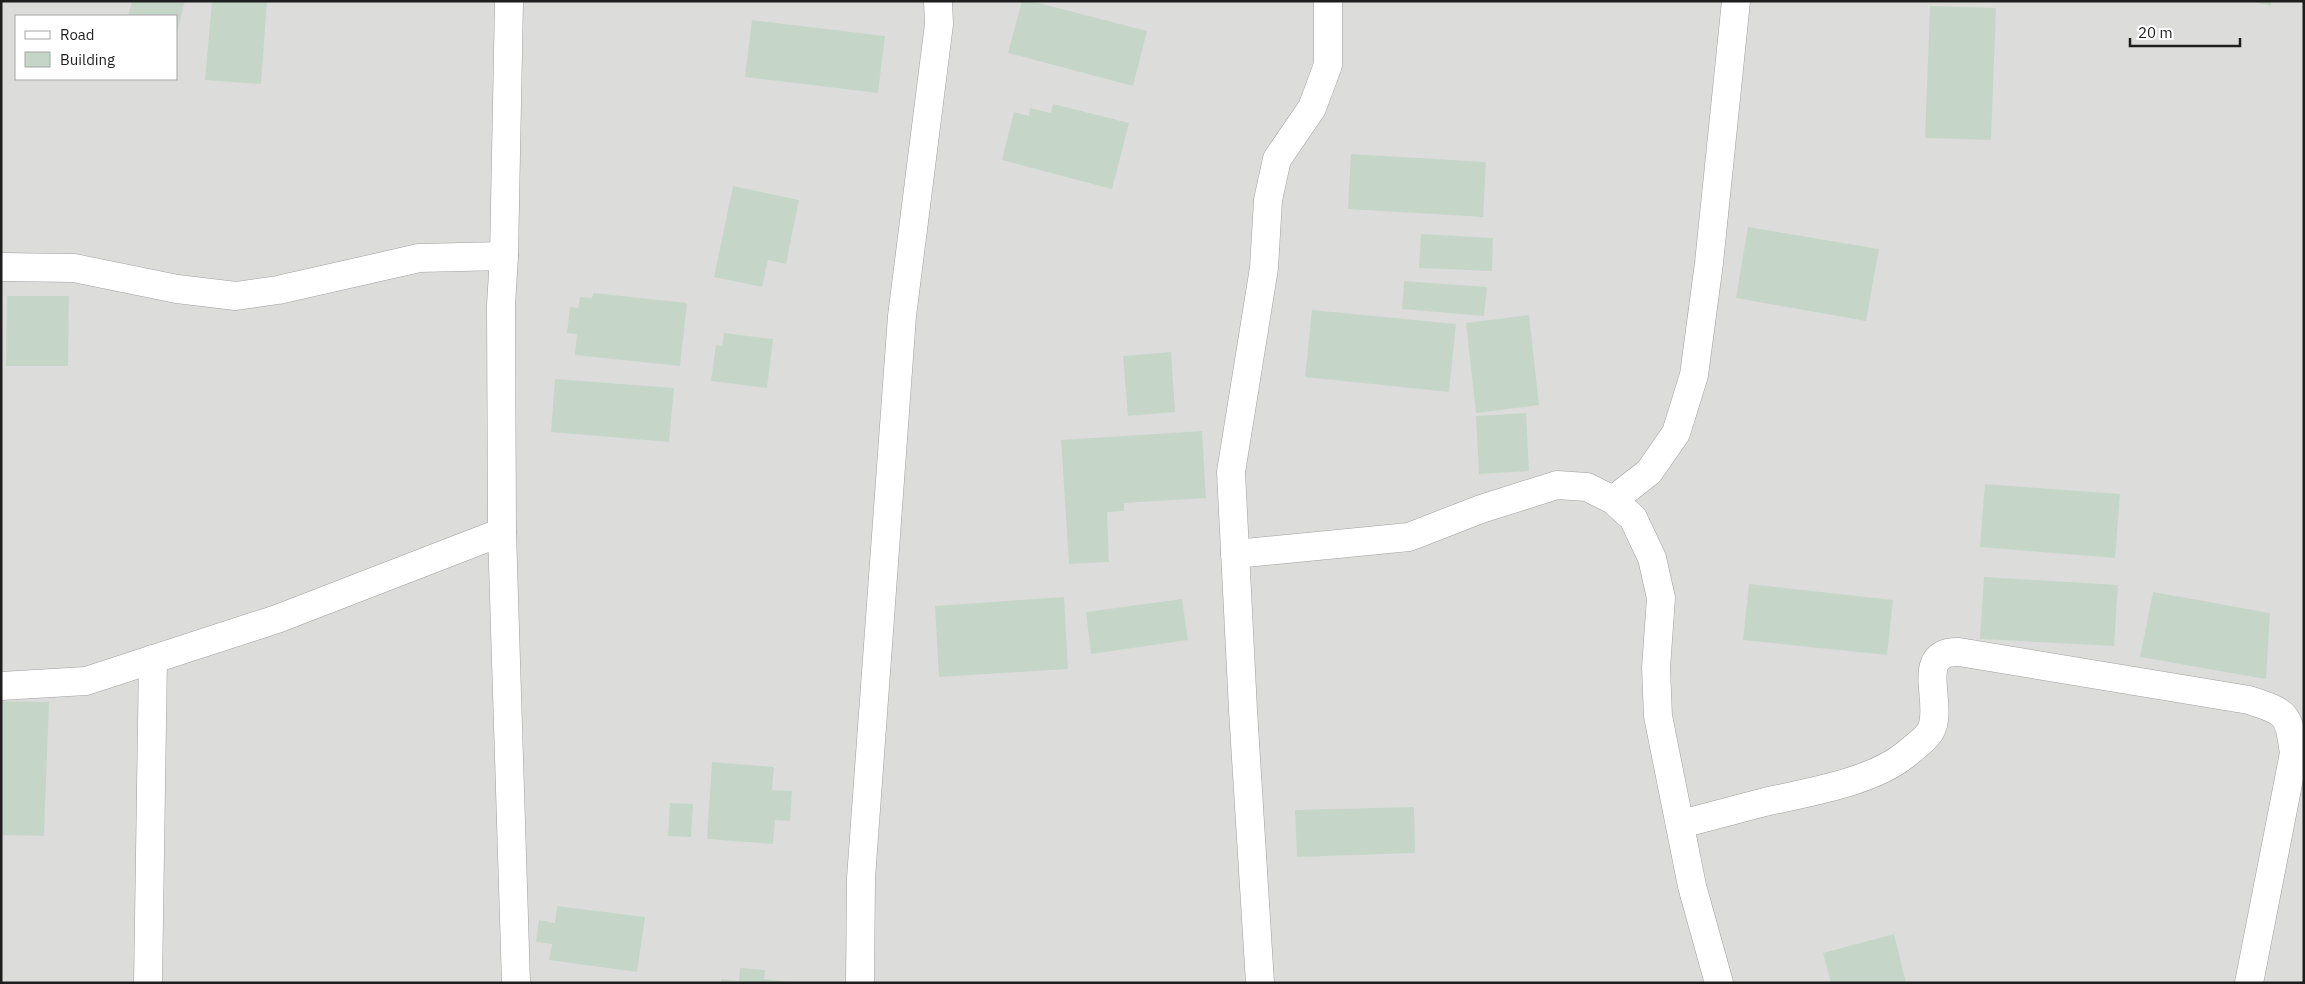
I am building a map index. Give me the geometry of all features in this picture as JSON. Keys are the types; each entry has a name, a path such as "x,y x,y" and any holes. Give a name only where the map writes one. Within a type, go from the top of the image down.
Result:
{"street":[{"path":"509,1 504,256 501,304 502,532 516,983"},
{"path":"860,983 861,878 902,316 939,24 938,1"},
{"path":"1260,983 1231,472 1264,268 1268,200 1277,159 1312,108 1328,65 1328,1"},
{"path":"1613,500 1649,472 1676,433 1694,376 1709,263 1736,1"},
{"path":"1,266 74,268 177,289 236,296 278,290 419,258 504,256"},
{"path":"1235,554 1409,537 1481,509 1557,485 1587,487 1613,500 1633,518 1652,558 1661,598 1656,668 1658,716 1692,886 1719,983"},
{"path":"1,686 86,681 277,619 502,532"},
{"path":"1680,824 1840,785 1897,761 1931,731 1934,712 1933,668 1938,657 1946,652 2249,700 2278,710 2290,722 2294,753 2249,983"},
{"path":"148,983 153,660"}],"shaded area":[{"path":"1,1 2304,1 2304,983 1,983"}],"building":[{"path":"132,1 185,1 178,28 178,15 128,15"},
{"path":"212,1 267,1 261,84 205,80"},
{"path":"1022,1 1031,1 1147,31 1133,86 1008,53"},
{"path":"2251,1 2272,1 2271,6"},
{"path":"1930,6 1996,8 1991,140 1925,138"},
{"path":"752,20 885,36 878,93 745,77"},
{"path":"1053,104 1129,123 1112,189 1002,160 1014,112 1029,116 1030,108 1051,113"},
{"path":"1351,154 1486,162 1483,217 1348,209"},
{"path":"733,186 799,200 786,264 768,260 762,287 714,277"},
{"path":"1748,227 1879,249 1866,321 1736,298"},
{"path":"1421,234 1493,238 1492,271 1419,268"},
{"path":"1404,281 1487,287 1484,316 1402,309"},
{"path":"593,293 687,303 680,366 575,355 577,334 567,333 570,307 578,308 580,297 592,298"},
{"path":"7,296 69,296 68,366 6,366"},
{"path":"1312,310 1456,324 1449,392 1305,377"},
{"path":"1529,315 1539,405 1476,413 1466,323"},
{"path":"724,333 773,339 767,388 711,381 716,345 722,346"},
{"path":"1171,352 1175,412 1128,416 1123,356"},
{"path":"555,379 674,388 669,442 551,432"},
{"path":"1526,413 1529,471 1479,474 1476,416"},
{"path":"1202,431 1206,498 1124,503 1124,511 1107,512 1109,562 1069,564 1061,440"},
{"path":"1985,484 2120,494 2115,558 1980,547"},
{"path":"1984,577 2118,585 2114,646 1980,639"},
{"path":"1749,584 1893,600 1887,655 1743,640"},
{"path":"2153,592 2270,613 2266,679 2140,657"},
{"path":"1064,597 1068,669 939,677 935,606"},
{"path":"1182,599 1188,640 1091,654 1086,612"},
{"path":"1,701 49,702 44,836 1,835"},
{"path":"712,762 774,767 772,790 792,791 790,821 775,820 773,844 707,839"},
{"path":"670,803 693,804 691,837 668,836"},
{"path":"1414,807 1415,853 1297,857 1295,810"},
{"path":"557,906 645,917 637,972 549,960 552,944 536,942 539,920 555,923"},
{"path":"1894,934 1906,983 1831,983 1823,953"},
{"path":"740,968 765,970 764,979 797,983 721,983 721,979 739,981"}]}
